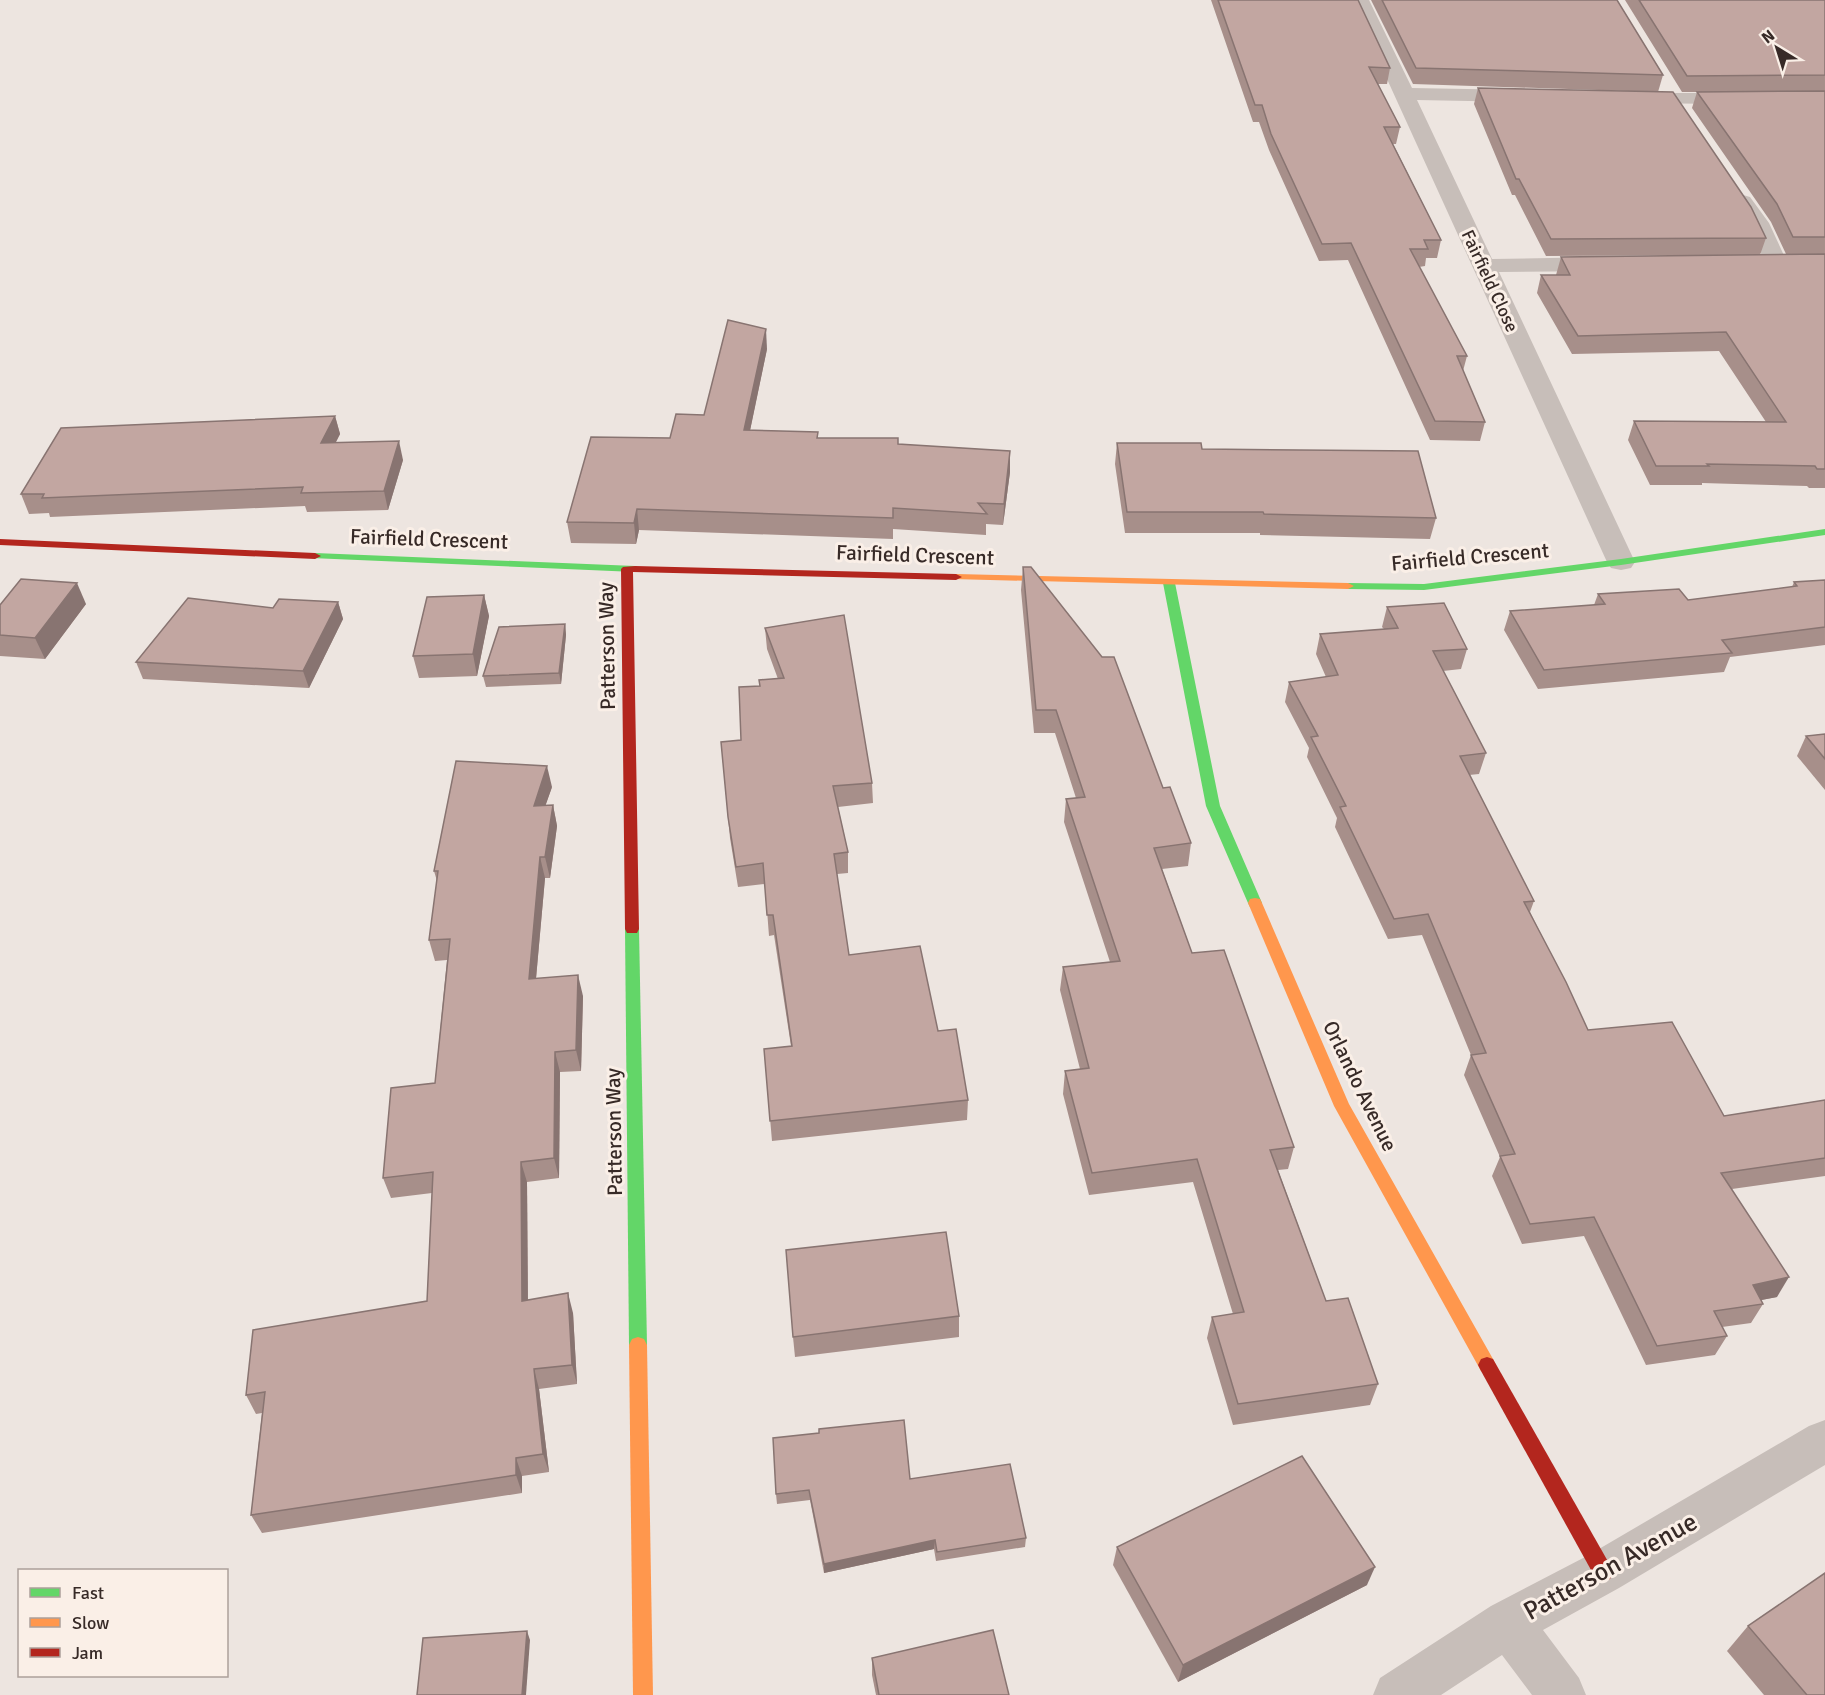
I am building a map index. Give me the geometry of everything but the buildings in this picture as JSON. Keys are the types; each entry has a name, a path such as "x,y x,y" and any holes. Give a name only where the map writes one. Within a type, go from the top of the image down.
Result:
{"street":[{"name":"Fairfield Close","path":"1360,0 1621,562"},
{"path":"1663,80 1688,119"},
{"path":"1405,93 1534,96"},
{"path":"1616,98 1825,99"},
{"path":"1732,185 1786,262 1753,262"},
{"path":"1483,266 1624,264"},
{"name":"Fairfield Crescent","path":"0,542 627,568 1168,583 1424,587 1621,562 1825,532"},
{"name":"Patterson Way","path":"627,568 642,1695"},
{"name":"Orlando Avenue","path":"1168,583 1213,806 1342,1106 1603,1572"},
{"name":"Patterson Avenue","path":"1397,1695 1508,1623 1603,1572 1825,1441"},
{"path":"1508,1623 1562,1695"}],"traffic: fast":[{"path":"1348,586 1424,587 1621,562 1825,532"},
{"path":"315,556 635,569"},
{"path":"1169,583 1213,806 1255,903"},
{"path":"632,929 638,1345"}],"traffic: slow":[{"path":"956,577 1348,586"},
{"path":"1255,903 1342,1106 1487,1365"},
{"path":"638,1345 643,1695"}],"traffic: jam":[{"path":"0,542 315,556"},
{"path":"627,569 632,929"},
{"path":"635,569 956,577"},
{"path":"1487,1365 1603,1572"}]}
